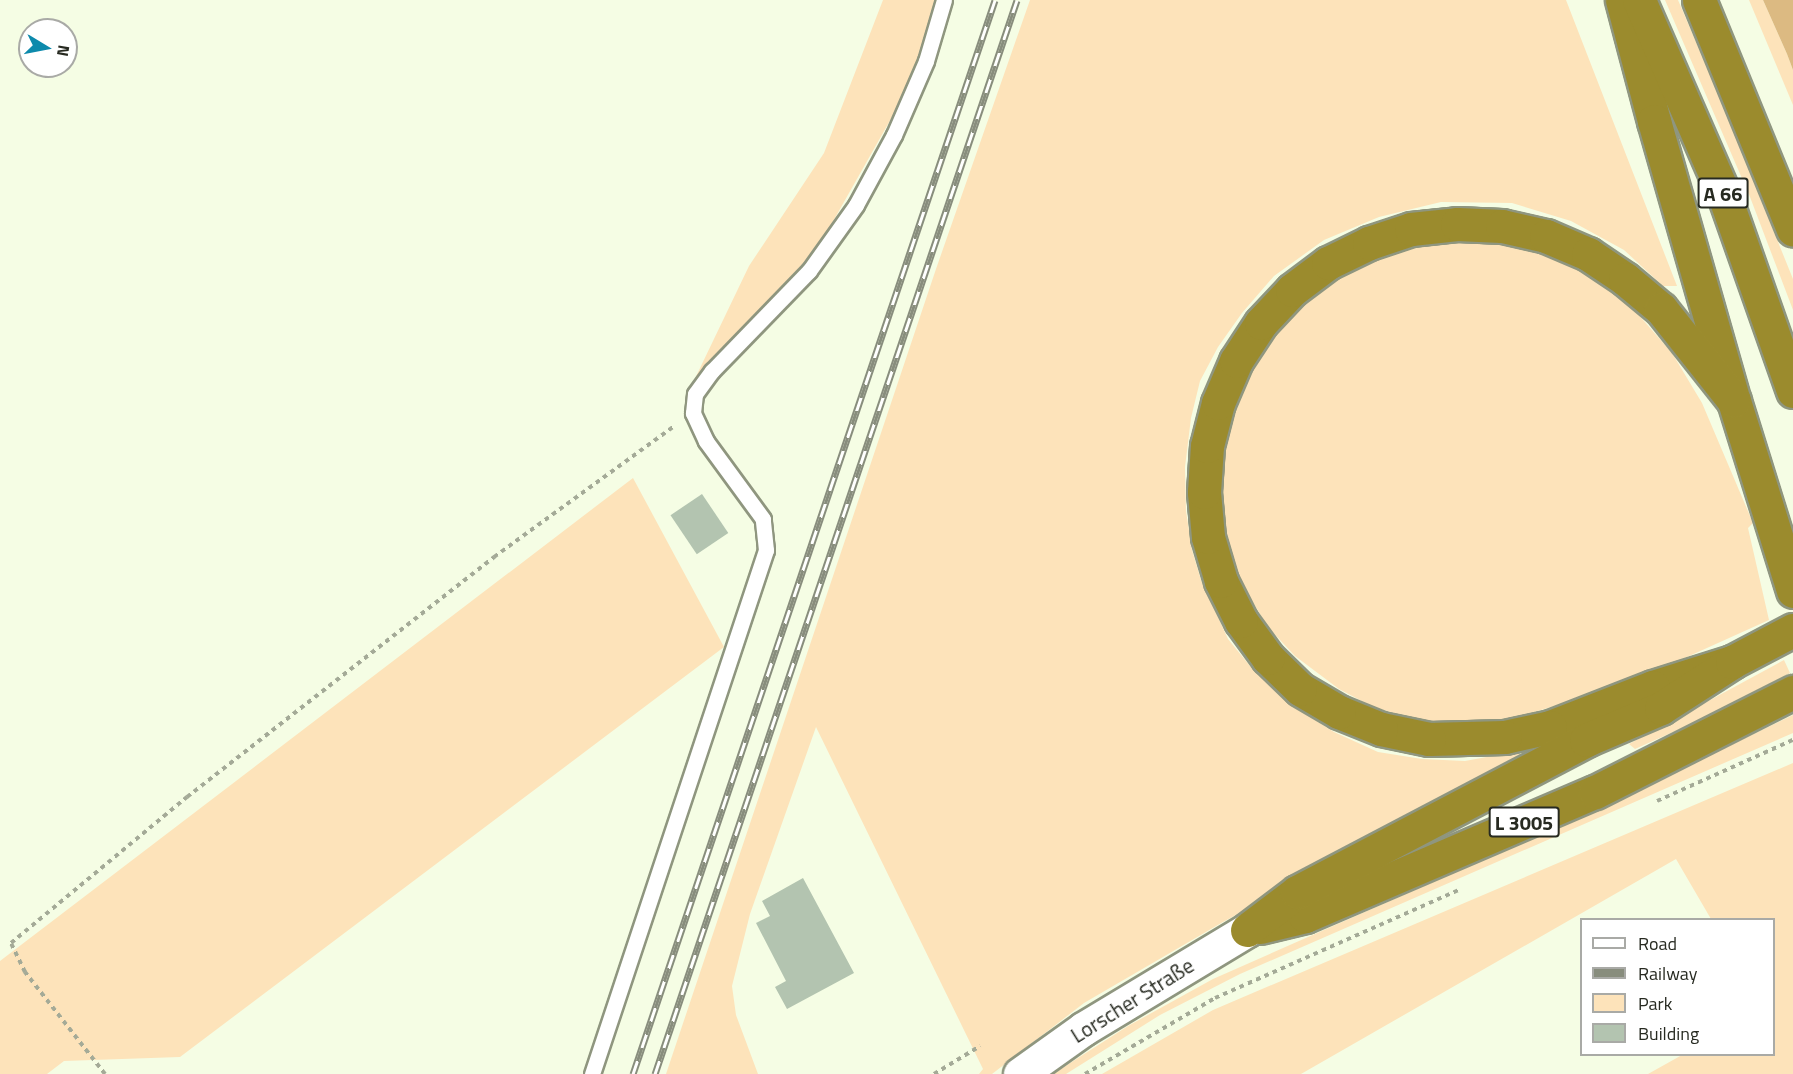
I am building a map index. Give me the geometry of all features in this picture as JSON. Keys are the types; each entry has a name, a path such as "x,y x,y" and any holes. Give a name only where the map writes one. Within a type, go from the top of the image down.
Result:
{"highway":[{"path":"1622,0 1734,401 1793,591"},
{"name":"A 66","path":"1639,0 1723,192 1793,391"},
{"name":"A 66","path":"1699,0 1793,229"},
{"path":"1732,662 1653,687 1550,727 1505,737 1429,739 1381,729 1339,712 1300,689 1268,658 1241,621 1221,581 1209,537 1204,492 1207,446 1218,403 1236,361 1261,323 1292,290 1328,263 1369,243 1412,230 1457,224 1502,226 1546,236 1588,254 1625,279 1661,309 1734,401"},
{"name":"L 3005","path":"1247,930 1297,892 1586,740 1661,708 1732,662 1793,630"},
{"name":"L 3005","path":"1247,930 1305,916 1595,792 1793,692"}],"main road":[{"name":"Lorscher Straße","path":"1020,1074 1083,1029 1247,930"}],"lane":[{"path":"592,1074 766,550 763,519 706,441 693,413 695,394 712,370 809,271 856,205 894,135 926,61 944,0"}],"path":[{"path":"105,1074 25,972 11,943 187,797 494,557 693,413"},
{"path":"1651,804 1793,740"},
{"path":"1085,1074 1215,998 1466,886"},
{"path":"934,1074 980,1046"}],"green space":[{"path":"883,0 940,0 901,101 814,255 689,391 749,266 824,153"},
{"path":"1030,0 1566,0 1677,286 1663,286 1624,250 1571,221 1512,203 1441,202 1379,217 1324,240 1274,276 1242,313 1218,347 1200,381 1191,418 1185,467 1186,511 1192,550 1201,580 1228,639 1250,666 1296,708 1334,732 1378,752 1422,759 1465,761 1519,751 1521,759 1223,922 1084,1003 992,1074 979,1074 983,1069 816,727 750,914 732,986 736,1015 758,1074 666,1074 936,269"},
{"path":"1665,0 1678,0 1717,91 1793,279 1793,310 1750,197"},
{"path":"1749,0 1763,0 1787,54 1793,70 1793,105"},
{"path":"1453,240 1499,241 1539,251 1584,269 1637,313 1672,353 1702,403 1753,523 1748,528 1769,620 1687,657 1595,694 1493,724 1458,725 1411,718 1373,707 1339,689 1295,656 1267,626 1240,580 1224,532 1216,492 1222,450 1234,399 1249,365 1295,305 1350,265 1410,247"},
{"path":"633,478 724,647 180,1057 64,1061 47,1074 0,1074 0,961"},
{"path":"1784,660 1790,673 1691,724 1635,749 1629,744"},
{"path":"1793,715 1793,733 1240,974 1160,1015 1066,1074 1053,1074 1128,1026 1213,979 1612,803"},
{"path":"1793,763 1793,1074 1648,1074 1680,1056 1775,1056 1775,918 1710,918 1676,859 1301,1074 1102,1074 1213,1010"}],"shaded area":[{"path":"1763,0 1793,0 1793,70 1787,54"}],"building":[{"path":"702,494 728,533 697,554 670,515"},
{"path":"803,878 854,973 787,1009 775,987 786,981 756,923 770,916 762,901"}],"railway":[{"path":"633,1074 995,0"},
{"path":"655,1074 1017,0"}]}
